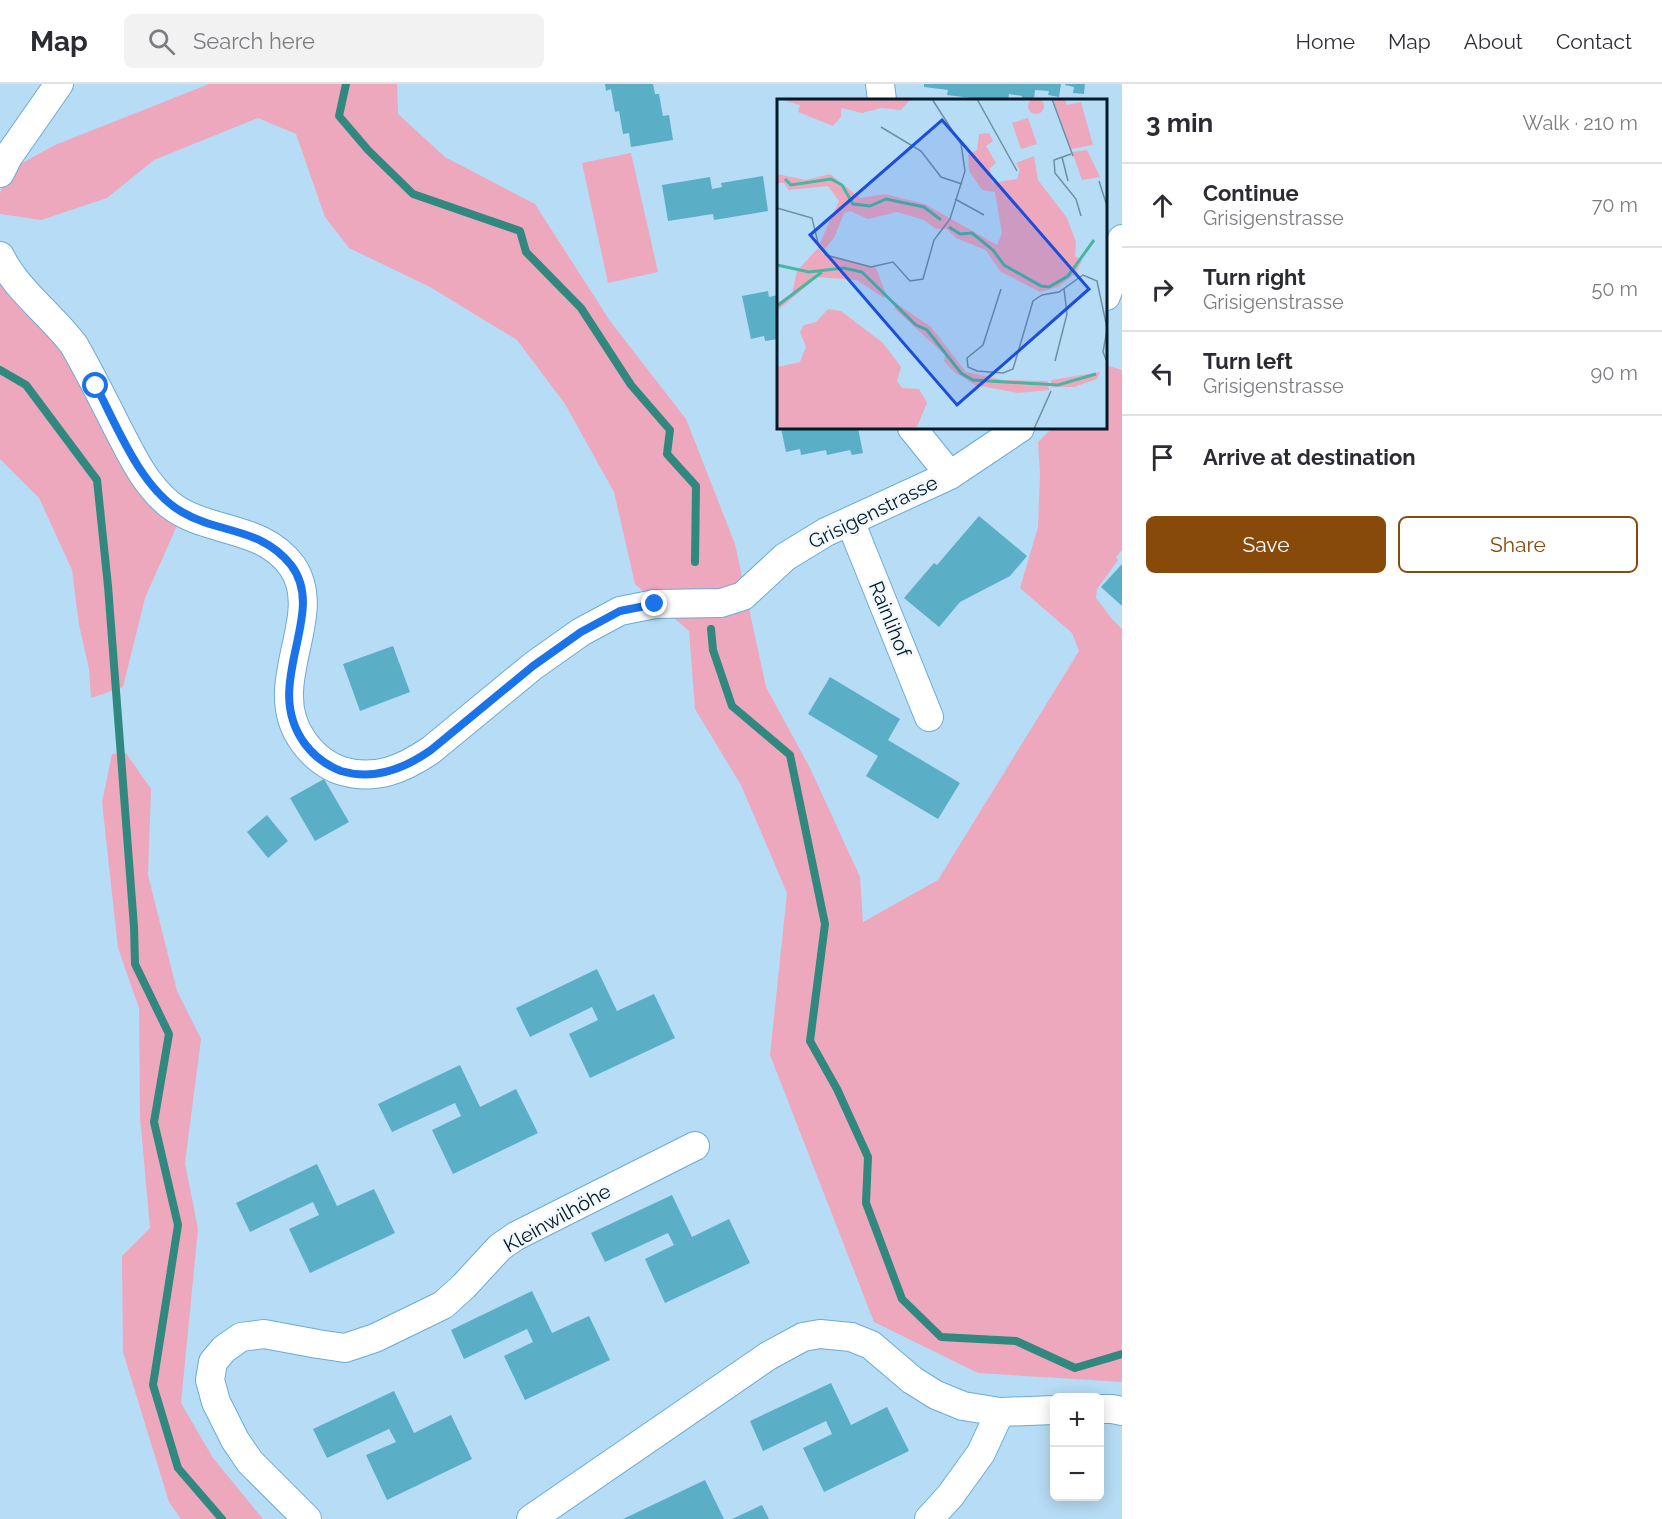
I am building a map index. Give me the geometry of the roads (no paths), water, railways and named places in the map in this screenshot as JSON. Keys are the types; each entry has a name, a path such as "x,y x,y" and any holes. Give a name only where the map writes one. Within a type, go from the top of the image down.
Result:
{"street":[{"path":"0,173 8,157 59,84"},
{"path":"880,84 882,99"},
{"path":"1107,293 1122,239"},
{"name":"Grisigenstrasse","path":"0,256 23,289 74,345 139,469 159,494 168,503 194,519 250,535 262,541 272,547 291,566 301,585 303,606 288,687 290,713 294,725 307,747 316,756 339,770 363,775 402,768 431,750 533,666 581,632 620,611 655,604 721,603 743,596 785,557 826,532 950,475 1019,429"},
{"path":"913,429 950,475"},
{"name":"Rainlihof","path":"850,521 929,717"},
{"name":"Kleinwilhöhe","path":"307,1519 250,1462 235,1440 216,1402 210,1380 213,1362 224,1349 241,1337 264,1334 345,1347 375,1338 443,1305 500,1247 516,1236 695,1146"},
{"path":"531,1519 768,1356 802,1337 820,1334 851,1337 871,1345 912,1380 936,1395 963,1406 1000,1412 1050,1410"},
{"path":"1104,1409 1122,1411"},
{"path":"929,1519 950,1496 981,1453 1000,1412"}],"waterway":[{"path":"346,84 339,116 368,150 413,194 520,231 526,252 581,308 631,385 670,430 667,454 696,486 695,562"},
{"path":"0,370 26,385 97,480 108,586 135,964 169,1034 154,1122 178,1225 153,1385 178,1468 222,1519"},
{"path":"711,629 713,650 732,706 790,755 825,924 810,1041 837,1089 868,1157 866,1203 902,1299 941,1337 1016,1341 1075,1368 1122,1354"}]}
